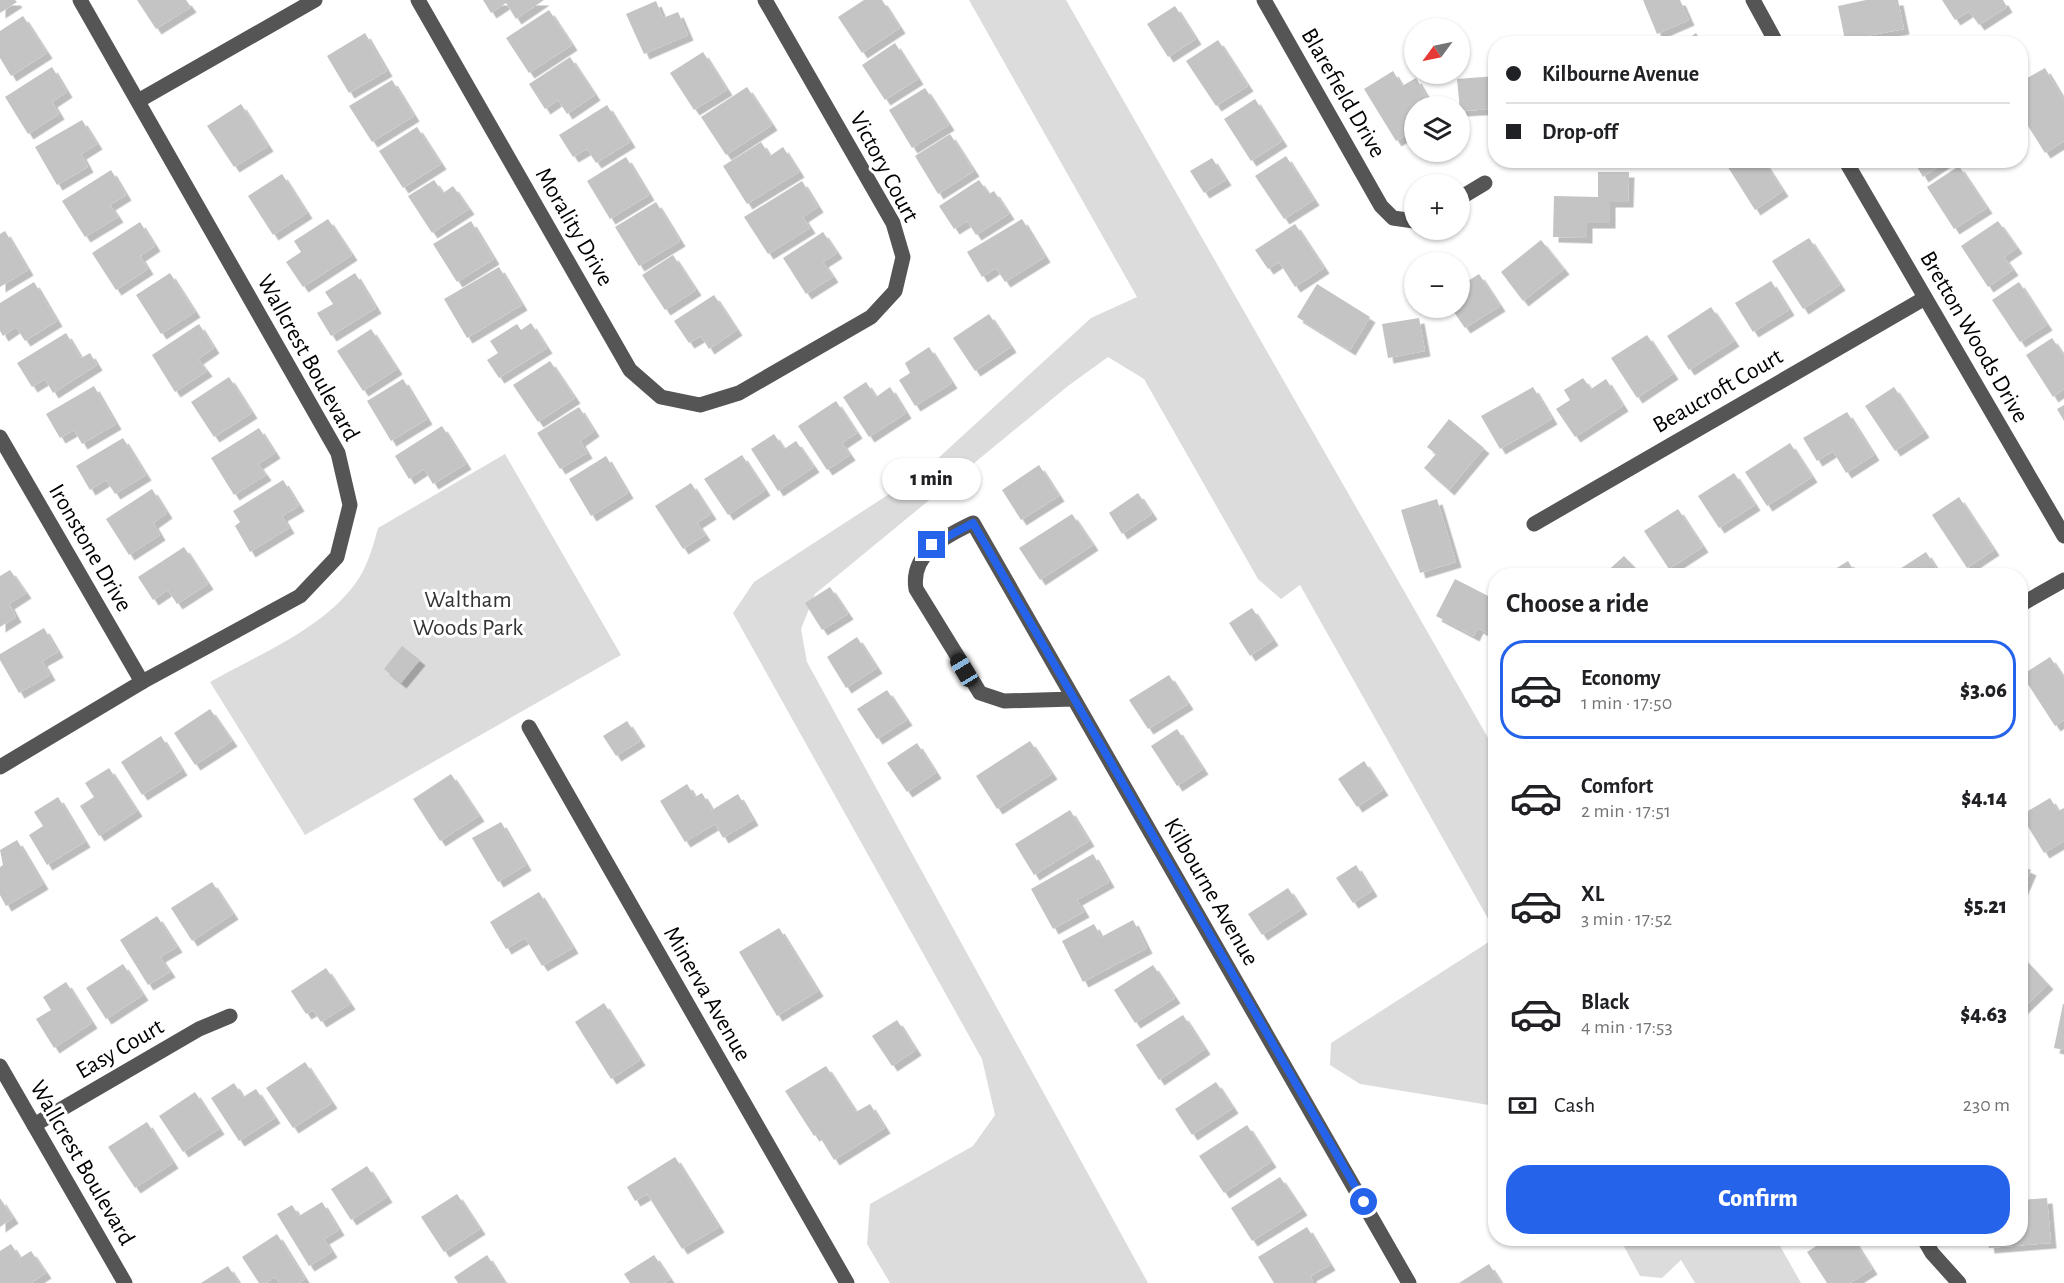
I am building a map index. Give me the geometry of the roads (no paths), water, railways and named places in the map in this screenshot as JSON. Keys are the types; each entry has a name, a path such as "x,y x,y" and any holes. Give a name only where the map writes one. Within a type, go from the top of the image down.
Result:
{"street":[{"name":"Wallcrest Boulevard","path":"0,767 142,682 300,596 337,556 350,505 338,453 80,0"},
{"path":"138,101 315,0"},
{"name":"Morality Drive","path":"418,0 630,370 661,397 700,405 739,393"},
{"name":"Victory Court","path":"739,393 871,317 895,291 903,257 893,223 765,0"},
{"name":"Blarefield Drive","path":"1264,0 1382,206 1393,218 1404,220"},
{"path":"1753,0 1773,36"},
{"name":"Bretton Woods Drive","path":"1850,168 2064,536"},
{"path":"1470,192 1485,183"},
{"name":"Beaucroft Court","path":"1534,524 1925,298"},
{"name":"Ironstone Drive","path":"0,437 142,682"},
{"name":"Kilbourne Avenue","path":"1073,699 1004,701 980,693 916,589 914,578 932,545 973,523 1409,1283"},
{"path":"2028,600 2064,580"},
{"name":"Minerva Avenue","path":"528,727 847,1283"},
{"name":"Easy Court","path":"34,1125 200,1029 230,1016"},
{"name":"Wallcrest Boulevard","path":"0,1066 125,1283"},
{"path":"1928,1246 1959,1283"}],"park label":[{"name":"Waltham Woods Park","path":"468,614"}]}
